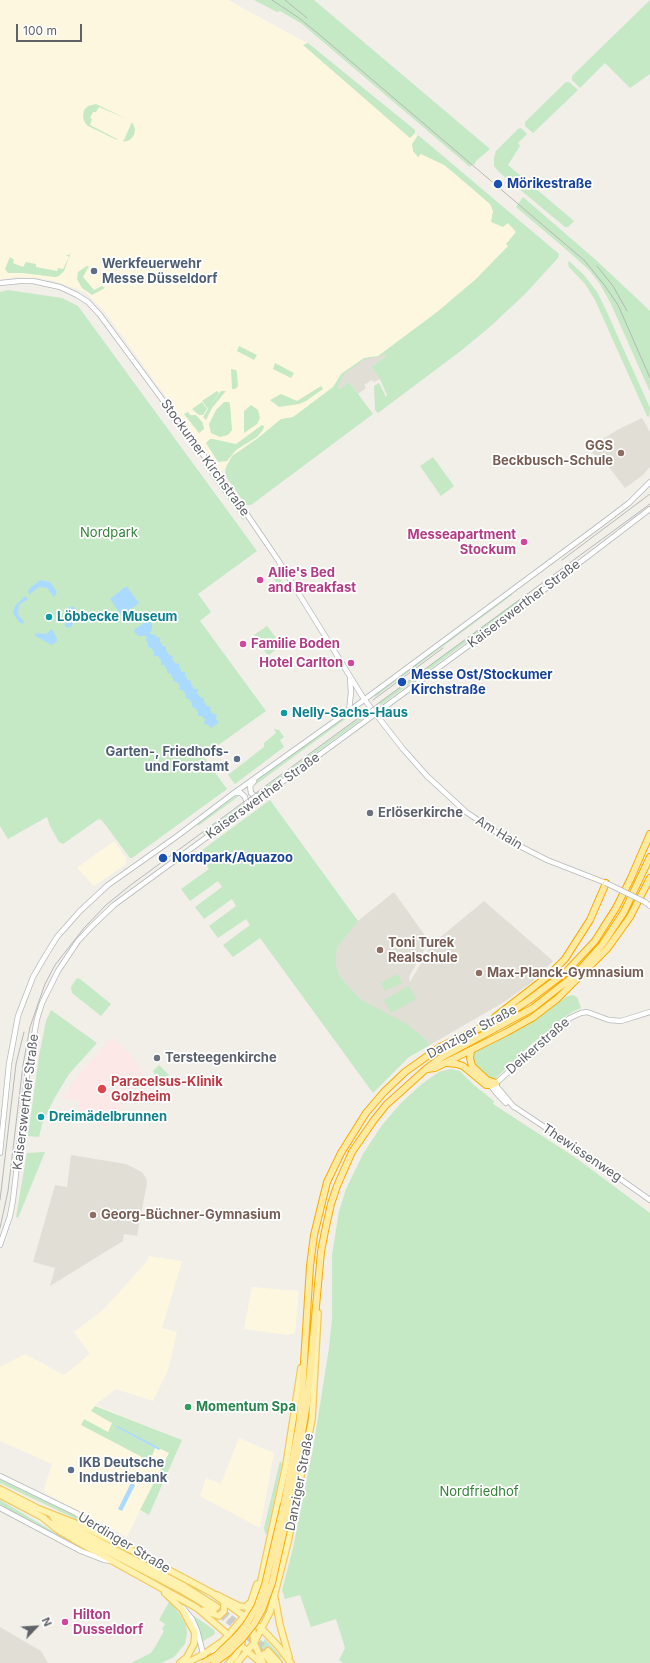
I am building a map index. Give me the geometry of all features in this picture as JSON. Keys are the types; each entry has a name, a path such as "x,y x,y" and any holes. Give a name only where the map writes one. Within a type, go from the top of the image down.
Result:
{"highway":[{"name":"Danziger Straße","path":"287,1506 299,1425 310,1266 316,1226 328,1182 348,1141 384,1092 405,1072 440,1047 505,1016 566,972 594,941 616,908 650,834"},
{"name":"Danziger Straße","path":"244,1633 266,1585 287,1506 307,1404 321,1252 331,1204 352,1152 386,1105 426,1069 442,1057 533,1008 575,975 602,945 624,912 650,857"},
{"path":"426,1069 435,1068 471,1051 532,1018 557,999 607,949 630,917 650,878"},
{"path":"486,1024 548,976 566,960 590,920 606,883"},
{"path":"471,1051 470,1058 472,1066 493,1084"},
{"path":"445,1063 463,1066 483,1083 493,1084"},
{"path":"204,1663 244,1633"},
{"path":"214,1663 229,1652 244,1633"}],"main road":[{"name":"Danziger Straße","path":"237,1663 254,1644 270,1612 296,1506 312,1419 318,1313 316,1305"},
{"name":"Danziger Straße","path":"260,1586 286,1465 305,1338"},
{"path":"0,1489 184,1586 216,1609 0,1494"},
{"path":"34,1507 80,1525 133,1551"},
{"path":"42,1517 58,1530 114,1561"},
{"name":"Uerdinger Straße","path":"133,1551 212,1594 252,1621 262,1629 290,1661"},
{"name":"Uerdinger Straße","path":"114,1561 197,1608 262,1663"},
{"path":"147,1579 174,1600 187,1617 195,1633 194,1644 187,1657 180,1663"},
{"path":"261,1579 262,1595 269,1597 275,1595 280,1625 290,1661"},
{"path":"212,1594 228,1600 238,1606 245,1606 251,1602 257,1585 261,1579"},
{"path":"187,1663 204,1654 230,1635 250,1609 260,1586"},
{"path":"260,1586 252,1621 254,1644 262,1663"},
{"path":"197,1608 218,1616 224,1611 224,1603"},
{"path":"229,1663 242,1646 245,1633 244,1616"},
{"path":"242,1646 254,1644"},
{"path":"272,1663 266,1652 279,1663"}],"street":[{"name":"Stockumer Kirchstraße","path":"0,284 33,281 60,287 88,302 100,315 242,507 275,556 364,699"},
{"name":"Kaiserswerther Straße","path":"0,1153 9,1064 17,1022 33,977 57,937 80,911 108,885 349,711 627,505 650,482"},
{"name":"Kaiserswerther Straße","path":"0,1245 10,1216 13,1200 31,1046 42,1003 58,971 82,937 114,905 524,605 650,509"},
{"path":"349,711 351,685 350,677"},
{"path":"351,685 358,690"},
{"name":"Am Hain","path":"364,699 427,776 466,812 494,832 547,860 606,883 645,902 650,906"},
{"path":"255,778 255,781 250,786 251,793 258,796 265,795"},
{"path":"234,793 241,794 247,800 247,805 241,810 240,814"},
{"name":"Deikerstraße","path":"493,1084 551,1033 576,1014 589,1012 609,1020 617,1021 633,1018 650,1012"},
{"name":"Thewissenweg","path":"493,1084 498,1096 582,1152 650,1200"},
{"name":"Uerdinger Straße","path":"0,1476 86,1519 133,1551"},
{"name":"Uerdinger Straße","path":"0,1508 81,1551 104,1560 114,1561"},
{"path":"174,1600 185,1609 192,1619 200,1637 204,1654 204,1663"},
{"path":"208,1663 212,1654 223,1641"}],"shaded area":[{"path":"0,0 228,0 307,43 527,228 476,280 444,308 220,472 105,312 85,292 54,281 39,278 15,277 0,280"},
{"path":"384,353 386,356 371,367 380,379 374,382 372,380 364,385 366,388 358,394 349,382 340,389 338,386 343,374 365,358 378,357"},
{"name":"GGS Beckbusch-Schule","path":"642,418 650,432 650,467 643,475 625,488 602,458 598,460 589,448 617,430"},
{"path":"114,841 126,858 126,864 94,886 77,868"},
{"name":"Max-Planck-Gymnasium","path":"394,892 429,941 409,977 410,982 432,944 484,901 553,961 531,983 504,1002 430,1045 422,1036 360,999 339,975 336,966 338,946 354,924"},
{"name":"Paracelsus-Klinik Golzheim","path":"112,1037 129,1053 145,1075 108,1127 77,1118 80,1102 63,1098 74,1081"},
{"name":"Georg-Büchner-Gymnasium","path":"71,1155 126,1164 142,1172 147,1183 137,1236 124,1234 123,1241 50,1286 55,1268 33,1262 55,1185 67,1187"},
{"path":"149,1256 182,1261 162,1328 177,1332 168,1370 153,1401 116,1389 95,1405 182,1440 149,1515 140,1511 127,1537 45,1493 44,1489 52,1464 0,1441 0,1367 25,1354 64,1375 90,1354 74,1332 103,1310 147,1261"},
{"path":"252,1287 299,1291 295,1333 288,1335 244,1329"},
{"path":"239,1438 274,1453 260,1528 200,1496 206,1478 221,1484"},
{"path":"0,1627 41,1651 48,1663 0,1663"}],"green space":[{"path":"254,0 314,0 490,149 470,167 302,24 280,11 277,12"},
{"path":"650,0 650,74 630,88 605,63 580,88 572,80 572,76"},
{"path":"308,43 415,130 415,133 410,138 303,45"},
{"path":"566,82 569,82 578,90 533,133 525,126 525,122"},
{"path":"96,104 127,119 99,107 96,112 93,112 90,118 92,119 90,125 117,140 88,126 85,123 83,117 84,110 88,106"},
{"path":"132,122 135,129 134,135 130,140 123,142"},
{"path":"521,128 527,134 518,143 520,146 508,165 574,221 568,227 565,227 499,172 494,166 496,151 518,129"},
{"path":"418,135 559,254 558,258 525,294 492,325 462,350 378,413 375,410 374,386 379,383 386,397 387,395 380,379 371,367 386,356 384,354 378,357 365,359 344,374 338,387 340,389 349,382 373,414 251,505 246,505 225,475 226,467 232,456 258,438 281,419 293,417 333,387 341,374 364,358 378,356 437,312 476,279 508,246 506,244 516,232 508,223 503,227 491,222 493,211 490,204 444,165 421,154 418,157 413,151 412,144"},
{"path":"523,197 597,261 650,311 650,392 611,304 600,284 589,270 516,207"},
{"path":"71,252 64,271 59,276 55,277 8,273 5,269 10,257 14,260 13,263 23,267 26,262 36,264 36,267 57,271 58,268 63,269 69,257 66,255 69,255"},
{"path":"569,261 583,274 597,292 650,408 649,417 647,416 595,300 585,284 569,267"},
{"path":"89,266 83,277 94,290 102,286 105,288 92,295 82,288 77,279 78,272"},
{"name":"Nordpark","path":"8,290 62,298 78,306 257,551 198,594 211,612 200,621 266,711 203,756 227,789 132,858 130,858 100,819 63,844 59,842 47,817 8,839 0,826 0,292"},
{"path":"239,346 257,355 254,360 237,351"},
{"path":"275,363 294,373 291,378 273,369"},
{"path":"231,369 236,370 237,373 238,386 235,389 232,389"},
{"path":"321,386 323,389 299,404 279,407 270,400 281,394 297,401"},
{"path":"217,391 219,393 210,406 221,391 226,391 212,408 206,420 203,417 208,409 202,401"},
{"path":"202,402 207,409 203,415 199,415 192,409"},
{"path":"224,402 229,402 230,404 232,430 228,435 220,437 211,433 209,424 216,410"},
{"path":"251,405 258,410 260,418 257,424 244,433 244,411"},
{"path":"188,412 190,415 196,415 203,423 204,429 199,433 184,414"},
{"path":"262,425 264,426 263,430 257,437 236,450 227,461 218,462 206,443 210,439 213,439 236,444"},
{"path":"433,457 454,486 441,496 420,466"},
{"path":"209,474 214,477 244,520 243,520"},
{"path":"272,566 287,590 283,593 273,577"},
{"path":"511,593 512,595 375,697 373,695"},
{"path":"517,601 521,602 381,705 379,703"},
{"path":"267,626 282,645 269,655 254,635"},
{"path":"356,707 358,710 251,788 253,783"},
{"path":"362,716 362,719 261,793 256,794"},
{"path":"274,729 279,730 284,737 280,740 284,747 235,784 228,775 264,747 264,743 276,733"},
{"path":"236,796 239,796 198,826 197,824"},
{"path":"270,800 358,921 338,946 336,966 339,975 360,999 405,1023 422,1036 430,1045 409,1057 373,1093 260,938 233,957 223,945 250,925 246,919 218,938 209,926 236,906 232,899 204,919 195,907 222,887 218,881 190,901 181,889 209,869 198,853"},
{"path":"244,803 243,807 204,835 203,833"},
{"path":"398,974 402,983 385,991 381,983"},
{"path":"77,978 111,1004 101,1016 72,993 71,987"},
{"path":"409,986 416,999 391,1013 384,1000"},
{"path":"572,995 577,997 581,1008 572,1012 561,1020 527,1048 497,1077 494,1079 488,1078 473,1064 472,1052 526,1024 566,997"},
{"path":"51,1010 97,1043 69,1074 54,1099 42,1124 39,1137 28,1136 39,1056 46,1021"},
{"path":"159,1065 169,1075 162,1084 159,1084 153,1071"},
{"name":"Nordfriedhof","path":"451,1069 460,1071 475,1086 494,1101 493,1104 576,1158 650,1213 650,1663 343,1663 339,1660 345,1648 336,1619 311,1627 300,1595 285,1599 282,1590 293,1548 313,1449 329,1348 332,1319 332,1255 339,1211 346,1189 363,1154 382,1125 401,1103 423,1083 439,1072"},
{"path":"45,1152 18,1218 16,1217 27,1153"},
{"path":"95,1406 182,1440 149,1515 140,1510 169,1453 161,1449 159,1450 160,1448 116,1427 155,1448 149,1464 148,1459 144,1462 141,1460 142,1457 81,1425 84,1419 108,1432 112,1423 91,1411"},
{"path":"280,1461 282,1464 267,1534 265,1533 264,1528"},
{"path":"0,1478 76,1516 97,1529 0,1483"},
{"path":"0,1500 76,1545 76,1546 0,1506"},
{"path":"82,1529 178,1578 220,1604 219,1605 176,1579"},
{"path":"169,1602 175,1607 186,1625 187,1633 185,1644 174,1657 161,1663 131,1663 151,1653 155,1647 164,1631 162,1629 165,1624 159,1620"},
{"path":"191,1614 213,1629 215,1632 214,1635 203,1641"},
{"path":"265,1639 281,1657 280,1662 275,1663 280,1660 270,1649 262,1656 258,1649"},
{"path":"262,1656 269,1663 266,1663"}],"water":[{"path":"40,580 50,582 57,592 54,597 47,588 39,587 30,595 28,592 29,589"},
{"path":"127,587 139,603 122,616 110,599"},
{"path":"25,596 28,599 19,605 18,614 24,622 23,624 19,622 13,613 15,606"},
{"path":"73,606 75,609 72,621 73,624 71,627 67,628 65,626 65,622 69,608"},
{"path":"148,620 152,624 150,633 160,638 160,642 166,647 169,655 173,656 172,659 175,663 179,664 182,672 185,672 185,676 191,681 194,689 198,689 197,693 200,697 204,698 204,702 207,706 211,707 210,710 213,714 217,715 216,719 219,722 211,728 204,724 205,720 202,716 198,716 198,712 192,707 192,703 189,699 185,698 186,695 183,690 179,690 180,686 177,682 173,681 173,678 170,673 167,673 167,669 164,665 161,665 161,661 158,656 154,656 154,652 148,647 146,636 139,636 135,633 134,630"},
{"path":"52,629 57,641 52,645 35,636 37,633 46,634"},
{"path":"117,1426 160,1448 159,1450 116,1427"},
{"path":"131,1483 135,1485 122,1511 118,1509"}],"tunnel":[{"path":"217,1607 247,1630"},
{"path":"214,1610 245,1634 264,1654"},
{"path":"253,1636 268,1651"}],"tram line":[{"path":"272,0 299,18 321,36 585,261 618,305 650,378"},
{"path":"285,0 307,18"},
{"path":"597,266 613,286 627,311"},
{"path":"562,560 650,494"},
{"path":"0,1228 8,1191 23,1065 30,1027 45,984 55,965 84,928 106,905 132,884 650,504"},
{"path":"373,700 443,648"},
{"path":"0,1200 16,1064 24,1032"}],"place":[{"name":"Mörikestraße","path":"498,184"},
{"name":"Werkfeuerwehr Messe Düsseldorf","path":"94,271"},
{"name":"GGS Beckbusch-Schule","path":"621,453"},
{"name":"Messeapartment Stockum","path":"524,542"},
{"name":"Allie's Bed and Breakfast","path":"260,580"},
{"name":"Löbbecke Museum","path":"49,617"},
{"name":"Familie Boden","path":"243,644"},
{"name":"Hotel Carlton","path":"351,663"},
{"name":"Messe Ost/Stockumer Kirchstraße","path":"402,682"},
{"name":"Nelly-Sachs-Haus","path":"284,713"},
{"name":"Garten-, Friedhofs- und Forstamt","path":"237,759"},
{"name":"Erlöserkirche","path":"370,813"},
{"name":"Nordpark/Aquazoo","path":"163,858"},
{"name":"Toni Turek Realschule","path":"380,950"},
{"name":"Max-Planck-Gymnasium","path":"479,973"},
{"name":"Tersteegenkirche","path":"157,1058"},
{"name":"Paracelsus-Klinik Golzheim","path":"102,1089"},
{"name":"Dreimädelbrunnen","path":"41,1117"},
{"name":"Georg-Büchner-Gymnasium","path":"93,1215"},
{"name":"Momentum Spa","path":"188,1407"},
{"name":"IKB Deutsche Industriebank","path":"71,1470"},
{"name":"Hilton Dusseldorf","path":"65,1622"}]}
